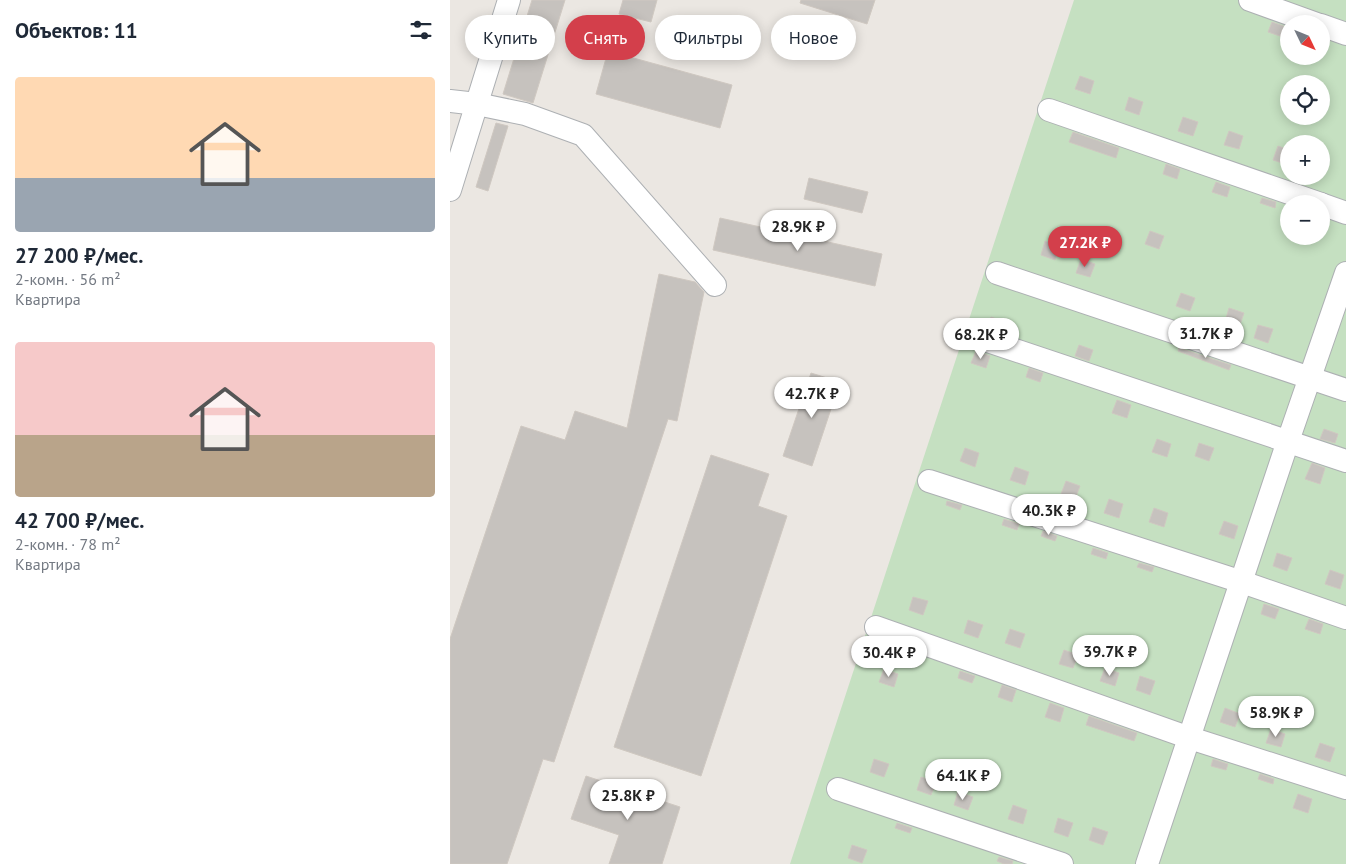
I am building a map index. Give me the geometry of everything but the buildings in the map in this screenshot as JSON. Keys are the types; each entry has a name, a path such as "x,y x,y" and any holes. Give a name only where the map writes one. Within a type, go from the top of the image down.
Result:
{"street":[{"path":"450,190 509,0"},
{"path":"1250,0 1291,15"},
{"path":"1330,28 1346,34"},
{"path":"450,101 477,104 525,114 583,135 715,285"},
{"path":"1049,110 1295,195"},
{"path":"1330,207 1346,212"},
{"path":"997,273 1346,390"},
{"path":"1147,864 1346,273"},
{"path":"979,338 1346,461"},
{"path":"929,481 1242,582 1346,618"},
{"path":"876,627 1190,738 1346,788"},
{"path":"838,789 1062,864"}],"green space":[{"path":"1074,0 1346,0 1346,864 790,864"}]}
